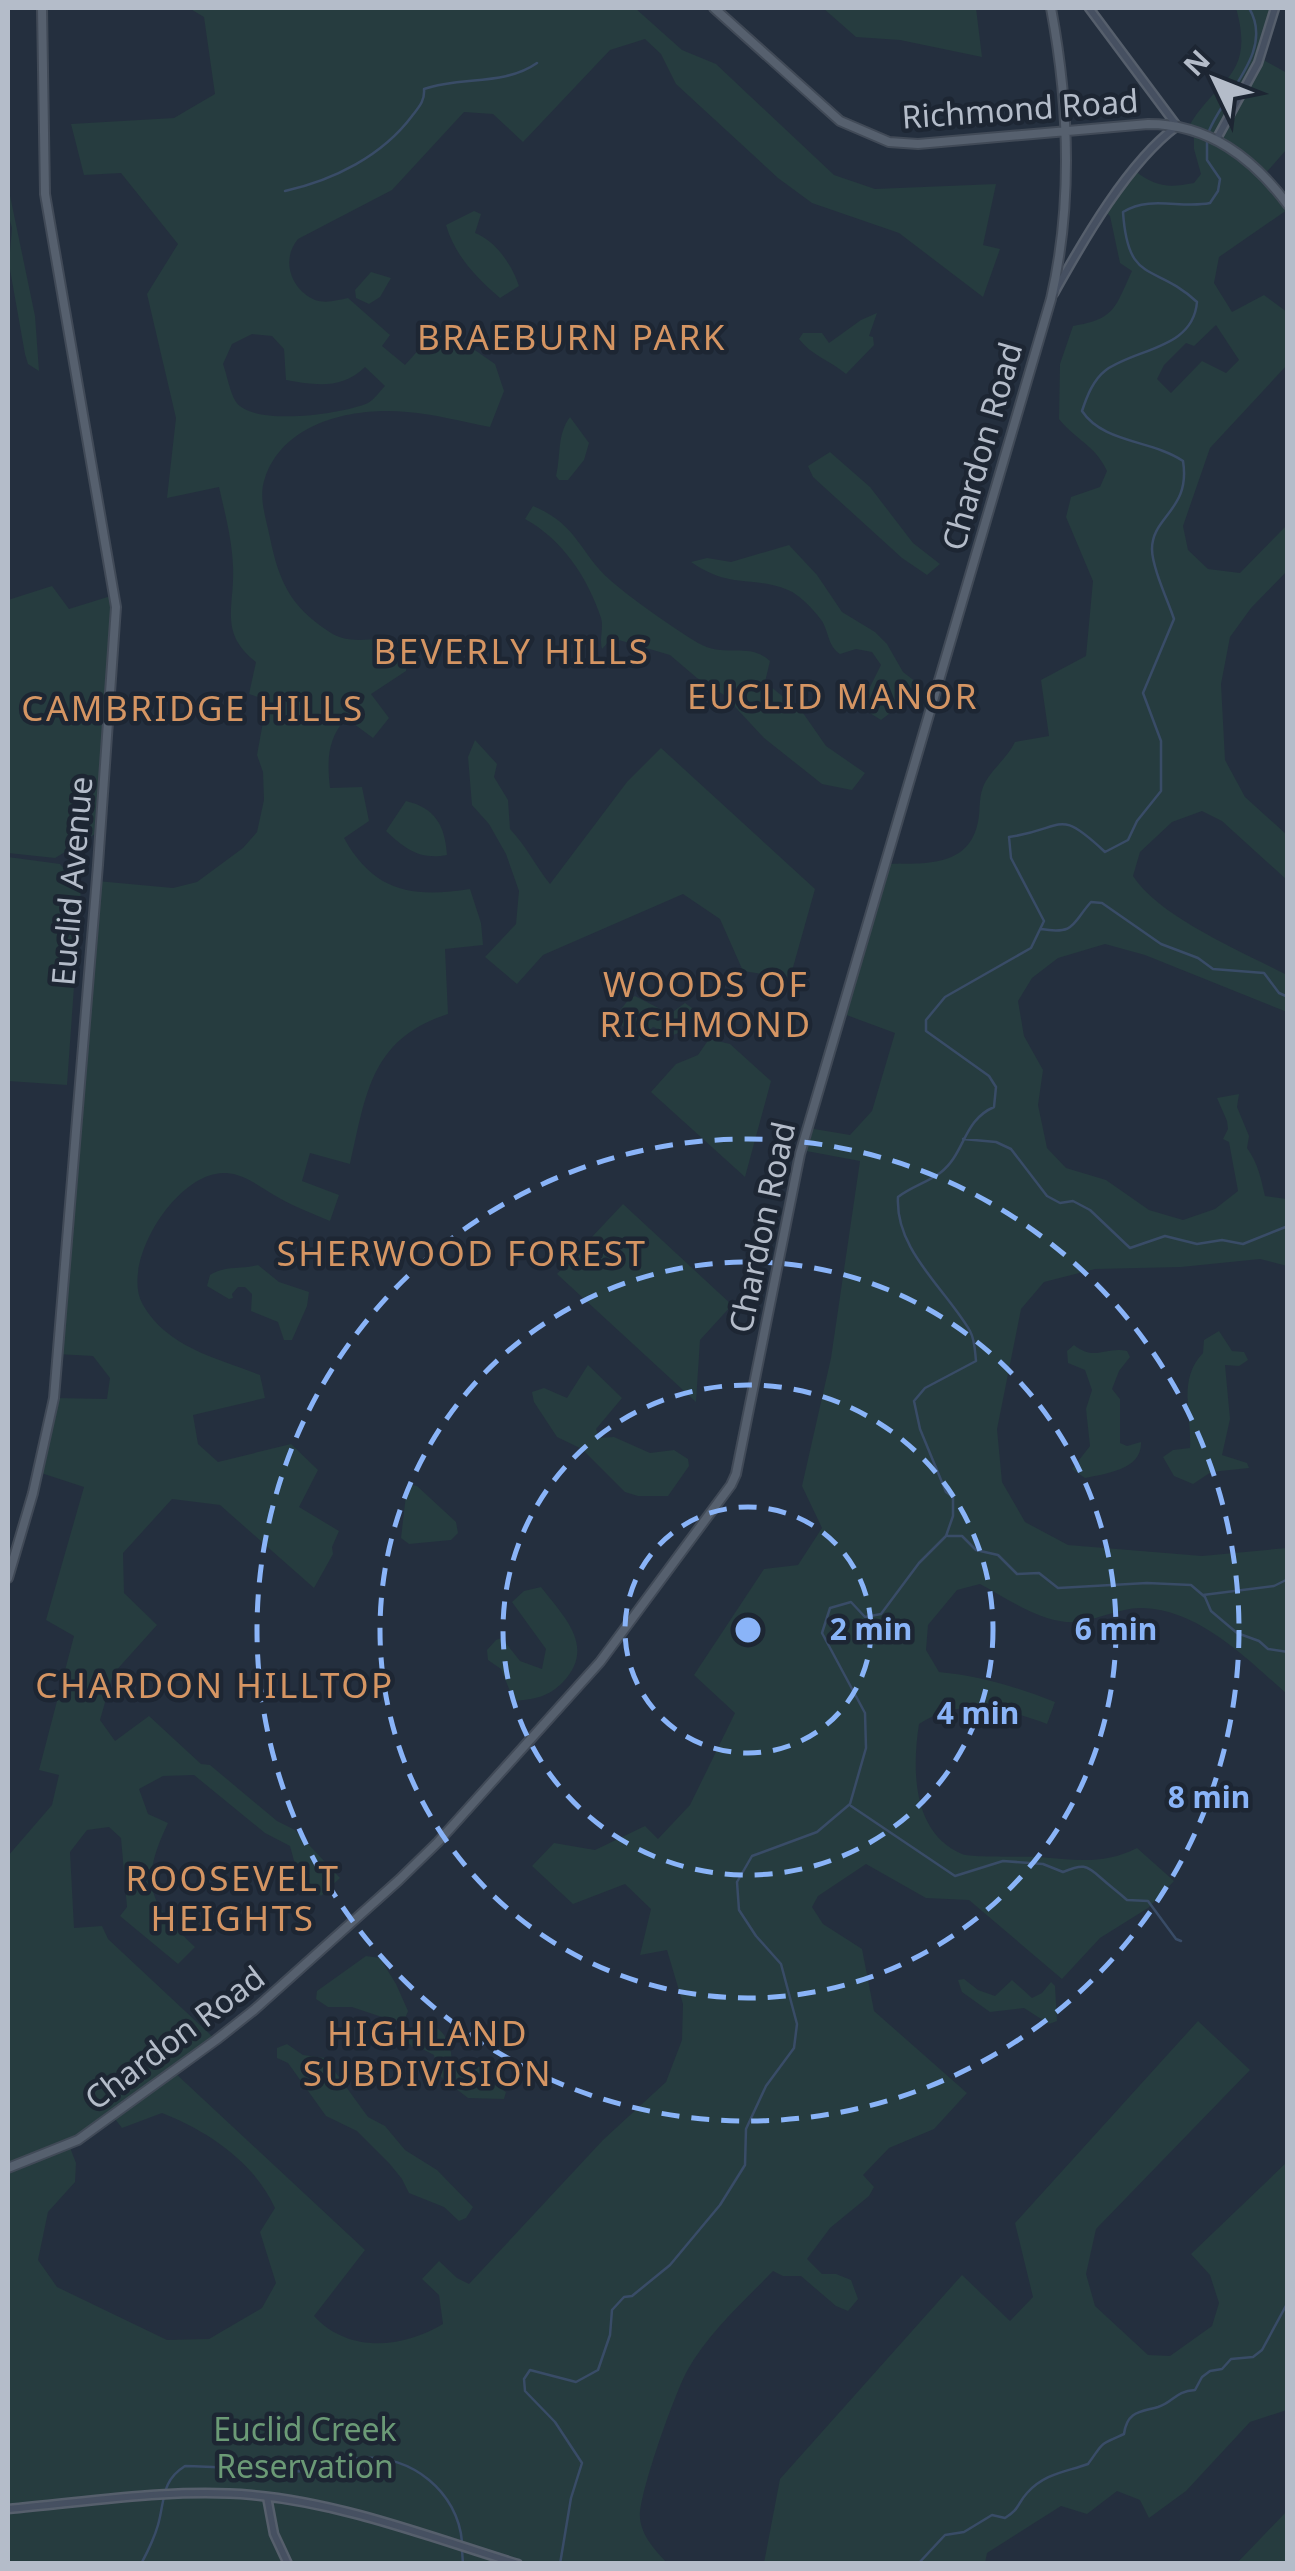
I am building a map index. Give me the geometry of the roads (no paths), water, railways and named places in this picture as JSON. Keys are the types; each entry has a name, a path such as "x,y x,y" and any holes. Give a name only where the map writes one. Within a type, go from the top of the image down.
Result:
{"main road":[{"name":"Euclid Avenue","path":"8,1578 33,1494 54,1398 116,607 45,194 42,8"},
{"name":"Richmond Road","path":"714,8 824,107 861,132 889,142 918,144 1148,124 1177,126 1216,140 1244,156 1288,205"},
{"name":"Chardon Road","path":"8,2168 78,2140 229,2030 399,1880 600,1662 736,1474 800,1154 1051,299 1065,221 1065,131 1051,8"}],"street":[{"path":"1051,299 1090,227 1162,138 1177,126 1089,8"},
{"path":"1216,140 1258,63 1275,8"},
{"path":"8,2510 197,2493 267,2497 319,2505 518,2564"},
{"path":"267,2497 274,2534 288,2564"}],"waterway":[{"path":"1209,131 1252,56 1256,40 1249,8"},
{"path":"285,191 339,173 372,154 412,116 424,89 511,75 537,63"},
{"path":"560,2564 571,2498 582,2463 555,2422 525,2391 524,2379 530,2370 576,2382 598,2370 610,2335 612,2310 670,2265 720,2205 745,2165 746,2129 766,2086 794,2048 797,2024 781,1964 739,1910 737,1882 752,1856 817,1832 850,1804 866,1748 865,1713 822,1633 830,1608 851,1602 865,1617 881,1614 919,1563 946,1536 953,1516 953,1497 946,1492 920,1429 914,1401 925,1388 976,1361 974,1342 904,1234 898,1197 948,1165 976,1120 994,1107 996,1087 989,1076 926,1031 926,1020 945,997 1031,948 1044,921 1011,858 1009,837 1068,825 1105,852 1128,840 1137,821 1161,791 1161,741 1143,693 1174,619 1152,549 1158,528 1182,491 1183,461 1102,429 1082,411 1094,383 1106,370 1175,338 1193,318 1197,302 1137,262 1126,235 1123,212 1144,204 1210,203 1220,179 1207,160 1207,139"},
{"path":"1041,929 1067,929 1091,902 1102,903 1161,944 1198,958 1213,969 1264,973 1279,993 1288,997"},
{"path":"963,1139 996,1142 1011,1149 1047,1196 1060,1203 1073,1201 1090,1210 1130,1248 1165,1236 1197,1244 1222,1240 1243,1244 1288,1226"},
{"path":"948,1536 962,1536 976,1550 998,1555 1017,1574 1039,1573 1058,1588 1191,1585 1205,1597 1211,1611 1237,1633 1268,1649 1288,1652"},
{"path":"1203,1595 1274,1586 1288,1579"},
{"path":"851,1806 955,1876 1003,1861 1043,1864 1063,1872 1087,1868 1127,1900 1148,1901 1181,1941"},
{"path":"918,2564 945,2535 964,2532 992,2515 1005,2518 1041,2481 1088,2464 1102,2445 1124,2434 1135,2414 1195,2390 1202,2377 1222,2369 1231,2359 1253,2357 1262,2350 1288,2302"},
{"path":"141,2564 151,2545 168,2485 185,2466 300,2471 361,2458 397,2462 429,2480 441,2492 452,2507 462,2542"},
{"path":"462,2550 463,2564"},
{"path":"8,2562 13,2564"}],"district":[{"name":"BRAEBURN PARK","path":"572,336"},
{"name":"BEVERLY HILLS","path":"512,650"},
{"name":"EUCLID MANOR","path":"833,695"},
{"name":"CAMBRIDGE HILLS","path":"193,707"},
{"name":"WOODS OF RICHMOND","path":"706,1003"},
{"name":"SHERWOOD FOREST","path":"462,1252"},
{"name":"CHARDON HILLTOP","path":"215,1684"},
{"name":"ROOSEVELT HEIGHTS","path":"233,1897"},
{"name":"HIGHLAND SUBDIVISION","path":"428,2052"}],"park label":[{"name":"Euclid Creek Reservation","path":"305,2446"}]}
